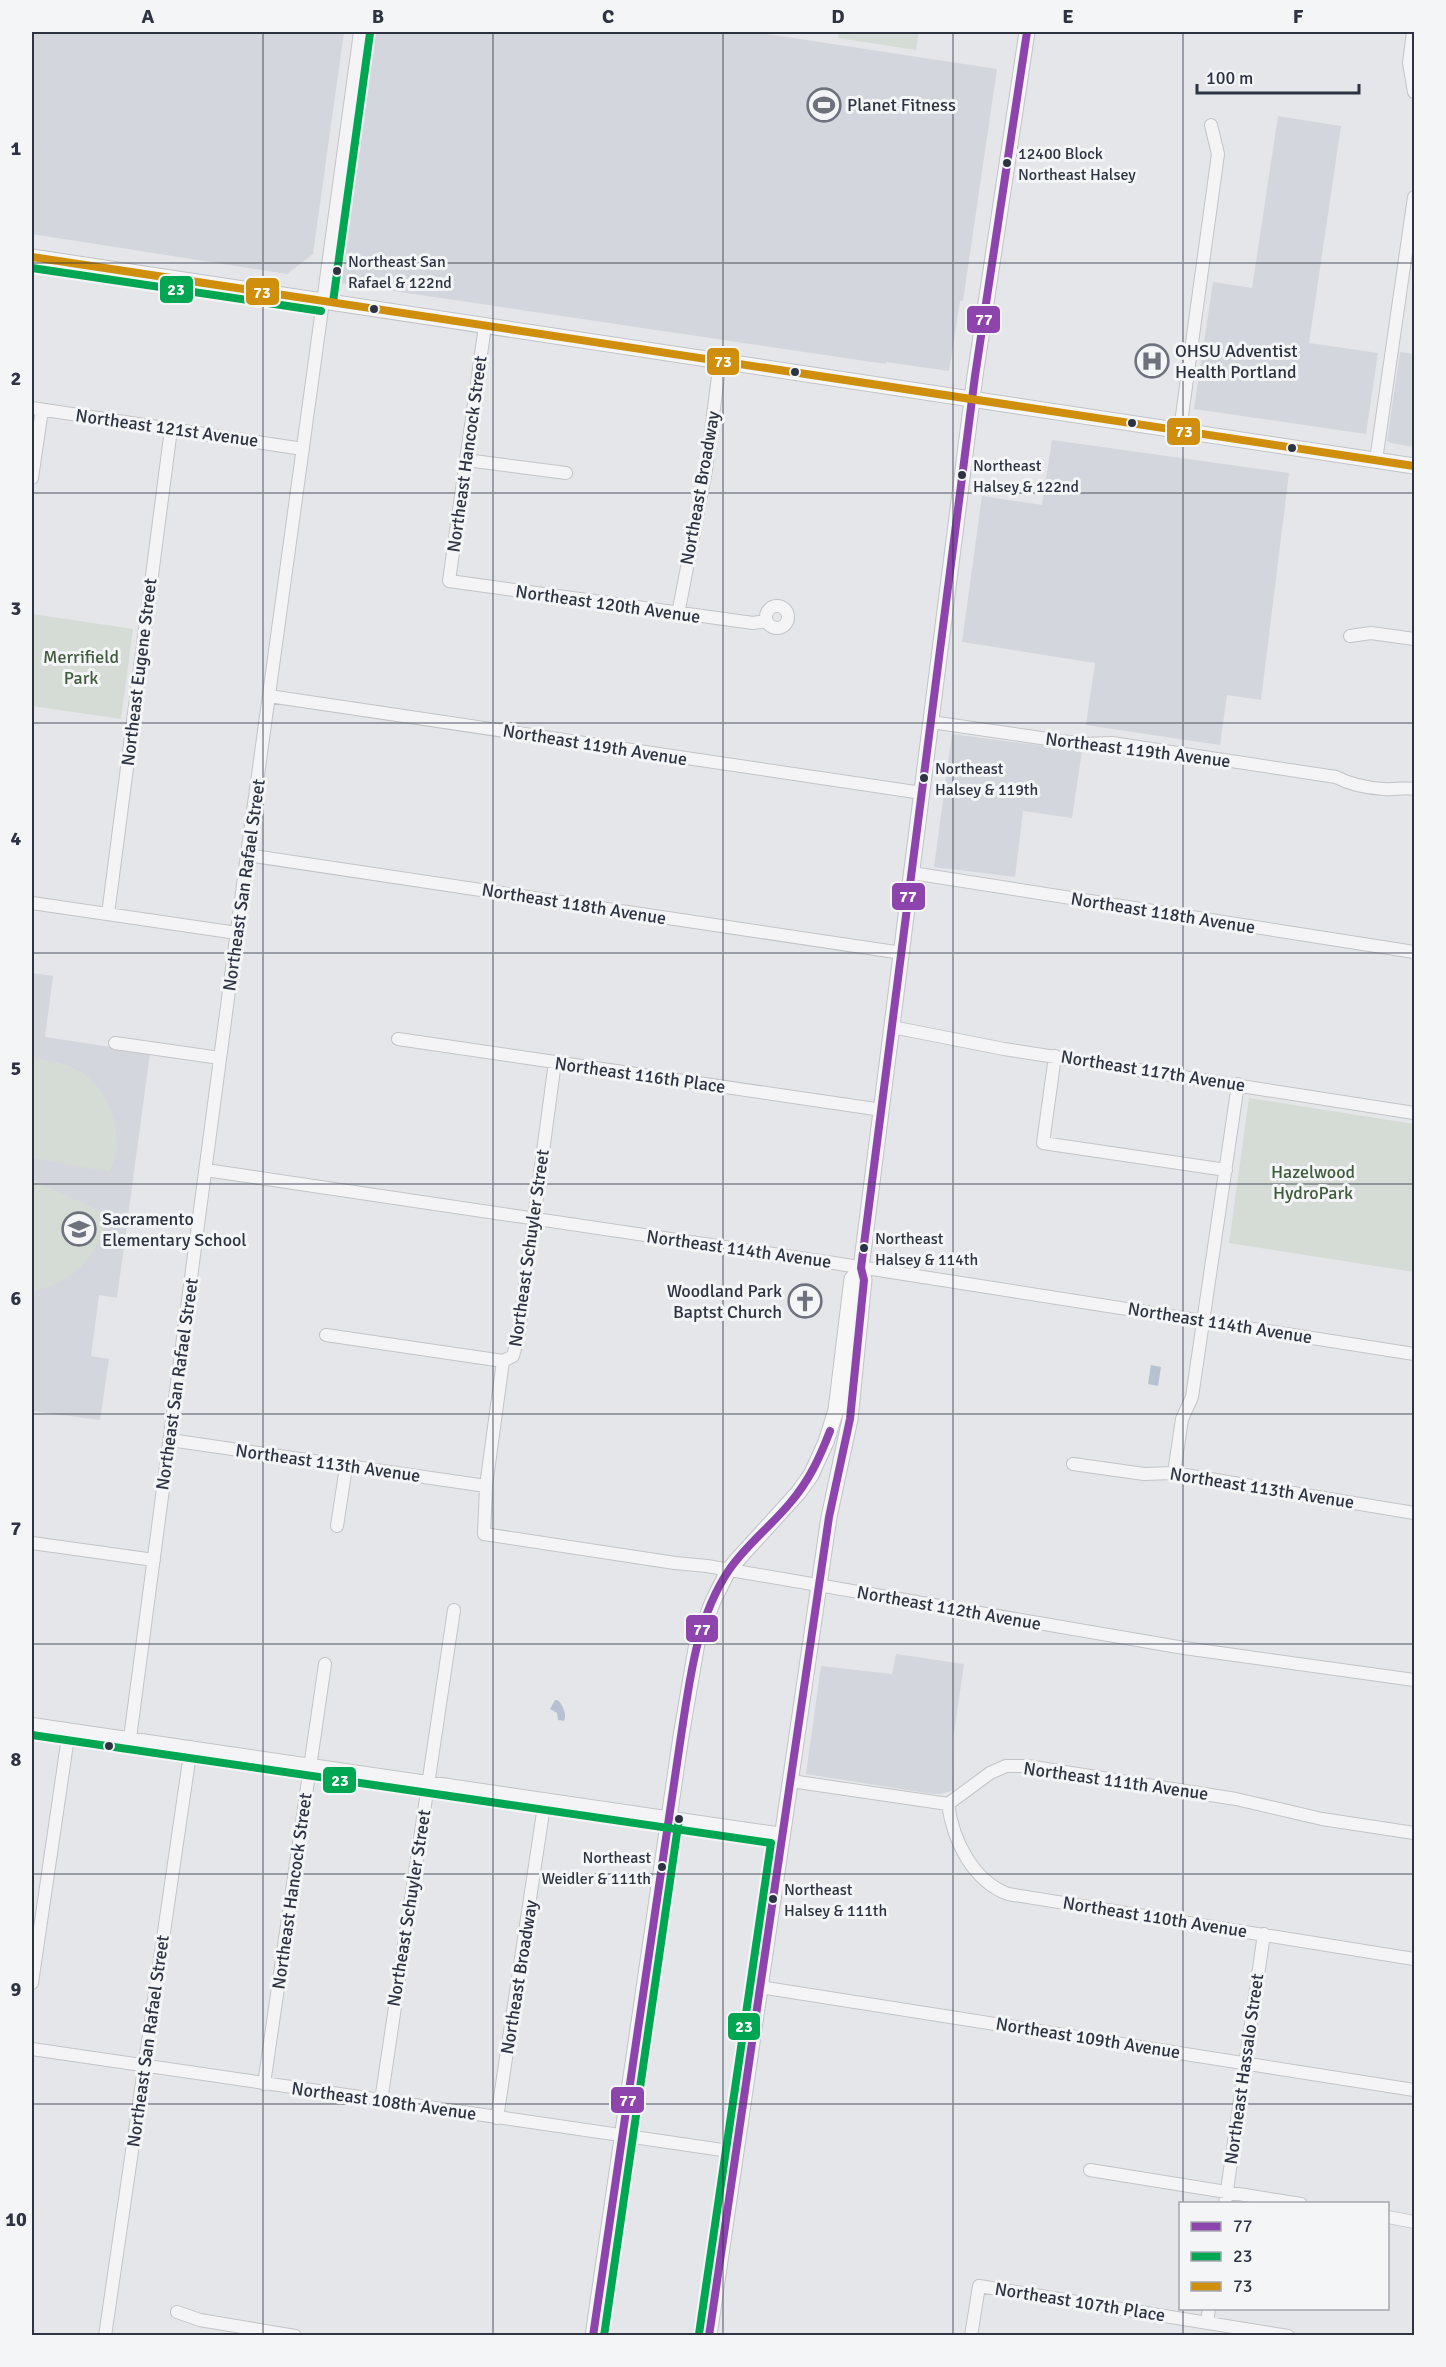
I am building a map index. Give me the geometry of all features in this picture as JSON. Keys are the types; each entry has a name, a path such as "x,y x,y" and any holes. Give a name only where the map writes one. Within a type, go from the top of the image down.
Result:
{"main road":[{"path":"709,2336 829,1517 850,1419 864,1280 861,1268 972,399 1027,32"},
{"path":"32,257 1414,466"},
{"path":"592,2336 697,1643 709,1610 728,1571 798,1493 820,1457 836,1410 852,1279 861,1268"}],"street":[{"name":"Northeast San Rafael Street","path":"130,1738 247,855 360,32"},
{"path":"1413,32 1409,63 1414,92"},
{"path":"1180,430 1218,153 1211,125"},
{"path":"1376,460 1414,197"},
{"name":"Northeast Hancock Street","path":"449,582 485,326"},
{"name":"Northeast Broadway","path":"678,614 706,470 720,361"},
{"path":"32,478 37,409"},
{"name":"Northeast 121st Avenue","path":"37,409 303,449"},
{"name":"Northeast Eugene Street","path":"108,914 171,429"},
{"path":"466,460 566,473"},
{"name":"Northeast 120th Avenue","path":"449,582 678,614 753,623 767,621"},
{"path":"1350,636 1371,633 1414,639"},
{"name":"Northeast 119th Avenue","path":"269,696 922,793"},
{"name":"Northeast 119th Avenue","path":"931,722 1082,744 1112,743 1135,746 1336,777 1350,784 1386,789 1403,787 1414,789"},
{"name":"Northeast 118th Avenue","path":"247,855 902,953"},
{"name":"Northeast 118th Avenue","path":"912,873 1414,952"},
{"path":"32,903 237,933"},
{"name":"Northeast 117th Avenue","path":"892,1027 1055,1056 1414,1113"},
{"name":"Northeast 116th Place","path":"398,1039 882,1110"},
{"path":"115,1043 220,1058"},
{"path":"1055,1056 1043,1143 1226,1170"},
{"name":"Northeast Schuyler Street","path":"484,1534 486,1486 503,1361 510,1360 516,1351 555,1062"},
{"path":"1174,1473 1182,1419 1192,1397 1238,1084"},
{"name":"Northeast 114th Avenue","path":"206,1170 1203,1320 1414,1354"},
{"path":"326,1335 503,1361"},
{"name":"Northeast 113th Avenue","path":"170,1440 486,1486"},
{"name":"Northeast 113th Avenue","path":"1073,1464 1144,1474 1174,1473 1414,1513"},
{"path":"336,1526 346,1467"},
{"name":"Northeast 112th Avenue","path":"484,1534 707,1566 1184,1648 1414,1680"},
{"path":"32,1543 154,1560"},
{"name":"Northeast Schuyler Street","path":"381,2101 454,1610"},
{"name":"Northeast Hancock Street","path":"264,2084 325,1664"},
{"path":"32,1724 783,1834"},
{"path":"32,1983 69,1730"},
{"name":"Northeast San Rafael Street","path":"105,2336 191,1747"},
{"name":"Northeast 111th Avenue","path":"948,1804 990,1773 1006,1766 1027,1766 1236,1799 1311,1817 1414,1833"},
{"path":"791,1781 948,1804"},
{"name":"Northeast Broadway","path":"497,2118 545,1799"},
{"name":"Northeast 110th Avenue","path":"948,1804 950,1817 968,1860 979,1877 993,1888 1008,1894 1414,1959"},
{"name":"Northeast Hassalo Street","path":"1226,2198 1264,1934"},
{"name":"Northeast 109th Avenue","path":"760,1987 1414,2090"},
{"name":"Northeast 108th Avenue","path":"32,2049 736,2152"},
{"path":"1090,2170 1226,2198 1276,2202"},
{"path":"1389,2217 1414,2222"},
{"name":"Northeast 107th Place","path":"971,2336 979,2286 1288,2336"},
{"path":"1207,2323 1209,2310"},
{"path":"177,2312 200,2320 296,2336"}],"shaded area":[{"path":"32,32 344,32 313,254 287,274 32,234"},
{"path":"371,32 753,32 997,69 963,301 960,301 949,371 886,362 886,364 339,283 336,279"},
{"path":"1278,116 1341,126 1309,343 1378,353 1366,434 1194,409 1213,282 1252,288"},
{"path":"1400,352 1414,354 1414,447 1387,441"},
{"path":"1052,440 1289,473 1261,700 1227,695 1220,745 1086,725 1095,663 962,642 982,496 1042,505"},
{"path":"952,734 1082,751 1072,818 1023,811 1015,877 934,867"},
{"name":"Sacramento Elementary School","path":"32,973 53,976 45,1037 150,1053 117,1298 99,1295 91,1356 109,1359 100,1420 32,1411"},
{"path":"896,1654 964,1664 953,1740 954,1790 933,1794 806,1774 821,1666 892,1674"}],"green space":[{"path":"839,32 919,32 916,50 838,38"},
{"name":"Merrifield Park","path":"32,614 133,629 121,719 32,706"},
{"path":"32,1060 58,1062 75,1069 86,1076 104,1095 114,1119 116,1132 117,1148 110,1172 32,1158"},
{"name":"Hazelwood HydroPark","path":"1249,1098 1414,1124 1414,1272 1229,1243"},
{"path":"32,1180 109,1215 97,1244 82,1266 61,1281 32,1292"}],"water":[{"path":"1151,1365 1161,1367 1158,1386 1148,1384"},
{"path":"555,1700 558,1700 563,1707 564,1721 558,1720 557,1713 550,1709"}],"transit line":[{"name":"77","path":"709,2336 829,1517 850,1419 864,1280 861,1268 975,376 1027,32"},
{"name":"23","path":"333,302 370,33"},
{"name":"73","path":"32,257 1414,466"},
{"name":"23","path":"32,268 321,311"},
{"name":"77","path":"593,2336 681,1736 696,1650 709,1609 729,1570 797,1495 813,1468 830,1431"},
{"name":"23","path":"32,1735 771,1843 699,2334"},
{"name":"23","path":"604,2336 679,1819"}],"place":[{"name":"Planet Fitness","path":"824,105"},
{"name":"12400 Block Northeast Halsey","path":"1007,163"},
{"name":"Northeast San Rafael & 122nd","path":"337,271"},
{"name":"OHSU Adventist Health Portland","path":"1152,361"},
{"name":"Northeast Halsey & 122nd","path":"962,475"},
{"name":"Northeast Halsey & 119th","path":"924,778"},
{"name":"Sacramento Elementary School","path":"79,1229"},
{"name":"Northeast Halsey & 114th","path":"864,1248"},
{"name":"Woodland Park Baptst Church","path":"805,1301"},
{"name":"Northeast Weidler & 111th","path":"662,1867"},
{"name":"Northeast Halsey & 111th","path":"773,1899"}]}
